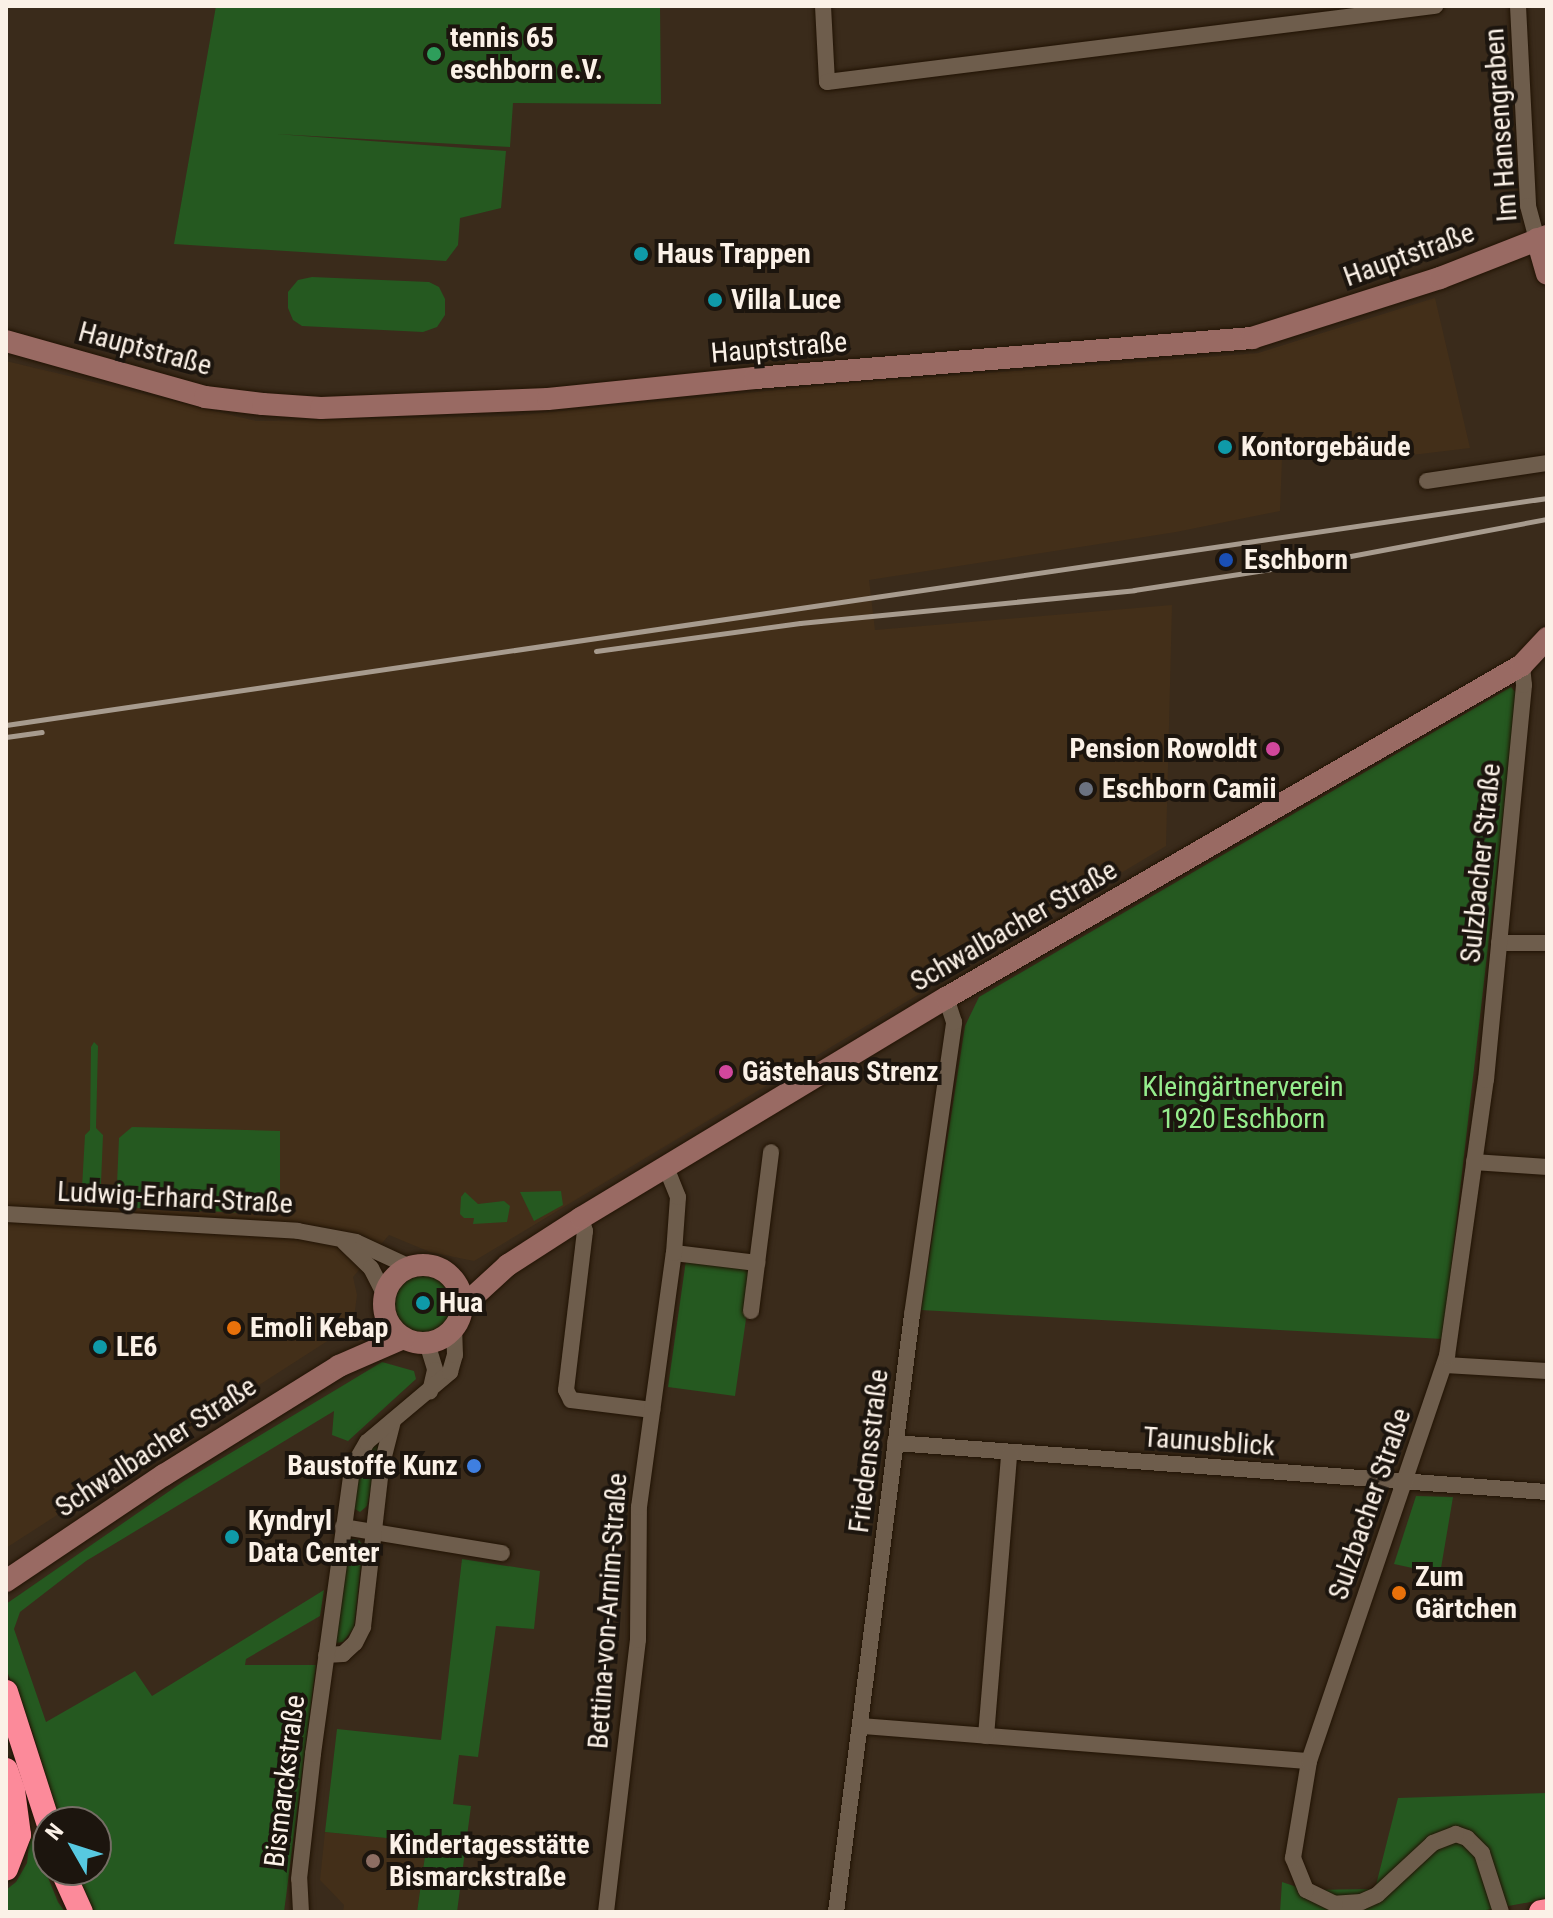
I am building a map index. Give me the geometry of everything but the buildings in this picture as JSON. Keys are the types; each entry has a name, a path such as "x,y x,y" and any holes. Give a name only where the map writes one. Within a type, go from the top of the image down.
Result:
{"highway":[{"path":"6,1692 43,1806"},
{"path":"6,1770 13,1790 19,1835 6,1869"},
{"path":"69,1886 81,1912"},
{"path":"1541,1912 1547,1911"}],"street":[{"path":"823,6 827,82 1435,6"},
{"name":"Im Hansengraben","path":"1518,6 1528,206 1542,238"},
{"path":"1542,238 1547,274"},
{"name":"Hauptstraße","path":"6,341 205,397 263,404 321,408 548,399 755,378 1252,338 1440,278 1542,238"},
{"path":"1427,481 1547,463"},
{"name":"Schwalbacher Straße","path":"427,1343 442,1338 508,1265 581,1218 946,998 1522,665 1545,644"},
{"name":"Sulzbacher Straße","path":"1501,1912 1482,1853 1467,1838 1456,1834 1433,1843 1377,1895 1361,1902 1335,1904 1306,1890 1293,1858 1309,1761 1445,1365 1474,1162 1499,943 1524,685 1522,665"},
{"path":"1499,943 1547,943"},
{"name":"Friedensstraße","path":"836,1912 862,1726 895,1443 954,1022 946,998"},
{"path":"751,1311 771,1152"},
{"path":"1474,1162 1547,1167"},
{"name":"Bettina-von-Arnim-Straße","path":"606,1912 638,1640 638,1514 674,1253 678,1197 666,1167"},
{"name":"Ludwig-Erhard-Straße","path":"6,1214 298,1231 371,1247 410,1267"},
{"path":"581,1218 585,1226 584,1243 566,1390 571,1400 652,1410"},
{"path":"340,1238 371,1268 390,1326 403,1338 427,1343 435,1370 430,1392"},
{"path":"674,1253 757,1263"},
{"name":"Schwalbacher Straße","path":"453,1279 508,1265"},
{"path":"410,1267 436,1268 453,1279 460,1293 458,1318"},
{"name":"Schwalbacher Straße","path":"339,1366 368,1337 394,1278 410,1267"},
{"name":"Bismarckstraße","path":"301,1912 299,1879 326,1655 343,1527 356,1458 367,1442 430,1392 453,1366 458,1318"},
{"name":"Schwalbacher Straße","path":"6,1581 164,1475 339,1366 403,1338"},
{"path":"1445,1365 1547,1371"},
{"path":"326,1655 343,1654 360,1635 381,1468 394,1420"},
{"name":"Taunusblick","path":"895,1443 1009,1454 1547,1492"},
{"path":"986,1736 1009,1454"},
{"path":"343,1527 502,1553"},
{"path":"862,1726 1309,1761"}],"shaded area":[{"path":"1435,298 1470,448 1412,455 1364,448 1282,459 1280,511 1176,532 869,580 875,630 1172,605 1166,846 474,1261 430,1252 389,1235 353,1277 357,1295 354,1318 343,1331 6,1548 6,361 256,421 510,416 839,384 1258,353"},
{"name":"Kindertagesstätte Bismarckstraße","path":"325,1832 427,1842 417,1912 343,1912 344,1905 320,1880"}],"green space":[{"name":"tennis 65 eschborn e.V.","path":"216,6 660,6 661,104 513,103 510,147 276,134 506,151 501,208 460,218 458,245 446,261 174,244"},
{"path":"312,277 429,282 439,287 445,299 445,315 437,327 423,332 302,326 293,320 288,308 288,292 298,280"},
{"name":"Kleingärtnerverein 1920 Eschborn","path":"1511,687 1517,694 1443,1339 921,1310 965,1026 979,997"},
{"path":"94,1042 98,1046 96,1128 103,1135 100,1207 81,1205 85,1135 90,1130 91,1047"},
{"path":"132,1127 280,1131 280,1209 270,1214 116,1207 119,1138"},
{"path":"561,1191 563,1205 534,1221 520,1192"},
{"path":"465,1192 478,1204 504,1201 510,1206 507,1222 473,1224 474,1218 464,1218 460,1214 461,1197"},
{"path":"686,1260 753,1270 735,1396 668,1387"},
{"path":"417,1270 429,1270 441,1275 451,1285 456,1303 454,1316 441,1331 429,1336 417,1336 405,1331 395,1321 390,1309 390,1297 395,1285 405,1275"},
{"path":"382,1362 414,1371 416,1379 348,1441 332,1435 334,1411 86,1561 20,1612 14,1629 46,1722 135,1671 152,1696 324,1590 320,1616 246,1659 245,1665 316,1665 284,1912 93,1912 80,1886 112,1886 112,1806 54,1806 32,1730 6,1669 6,1604 184,1481"},
{"path":"375,1440 381,1442 367,1506 360,1512 353,1508 358,1464"},
{"path":"1416,1496 1453,1497 1440,1574 1394,1564"},
{"path":"346,1540 359,1540 363,1546 354,1628 343,1642 336,1643 333,1641"},
{"path":"462,1559 540,1571 534,1629 496,1626 478,1757 459,1755 453,1804 471,1806 457,1912 417,1912 427,1842 325,1832 337,1729 441,1740"},
{"path":"1547,1793 1547,1899 1475,1912 1280,1912 1282,1882 1306,1890 1375,1889 1398,1798"},
{"path":"30,1833 32,1886 52,1886 65,1912 6,1912 6,1890 16,1882 27,1863"}],"railway":[{"path":"6,725 1547,498"},
{"path":"596,651 800,623 1134,590 1324,561 1547,519"},
{"path":"6,737 42,732"}],"place":[{"name":"tennis 65 eschborn e.V.","path":"434,54"},
{"name":"Haus Trappen","path":"641,254"},
{"name":"Villa Luce","path":"715,300"},
{"name":"Kontorgebäude","path":"1225,447"},
{"name":"Eschborn","path":"1226,560"},
{"name":"Pension Rowoldt","path":"1273,749"},
{"name":"Eschborn Camii","path":"1086,789"},
{"name":"Gästehaus Strenz","path":"726,1072"},
{"name":"Hua","path":"423,1303"},
{"name":"Emoli Kebap","path":"234,1328"},
{"name":"LE6","path":"100,1347"},
{"name":"Baustoffe Kunz","path":"474,1466"},
{"name":"Kyndryl Data Center","path":"232,1537"},
{"name":"Zum Gärtchen","path":"1399,1593"},
{"name":"Kindertagesstätte Bismarckstraße","path":"373,1861"}]}
